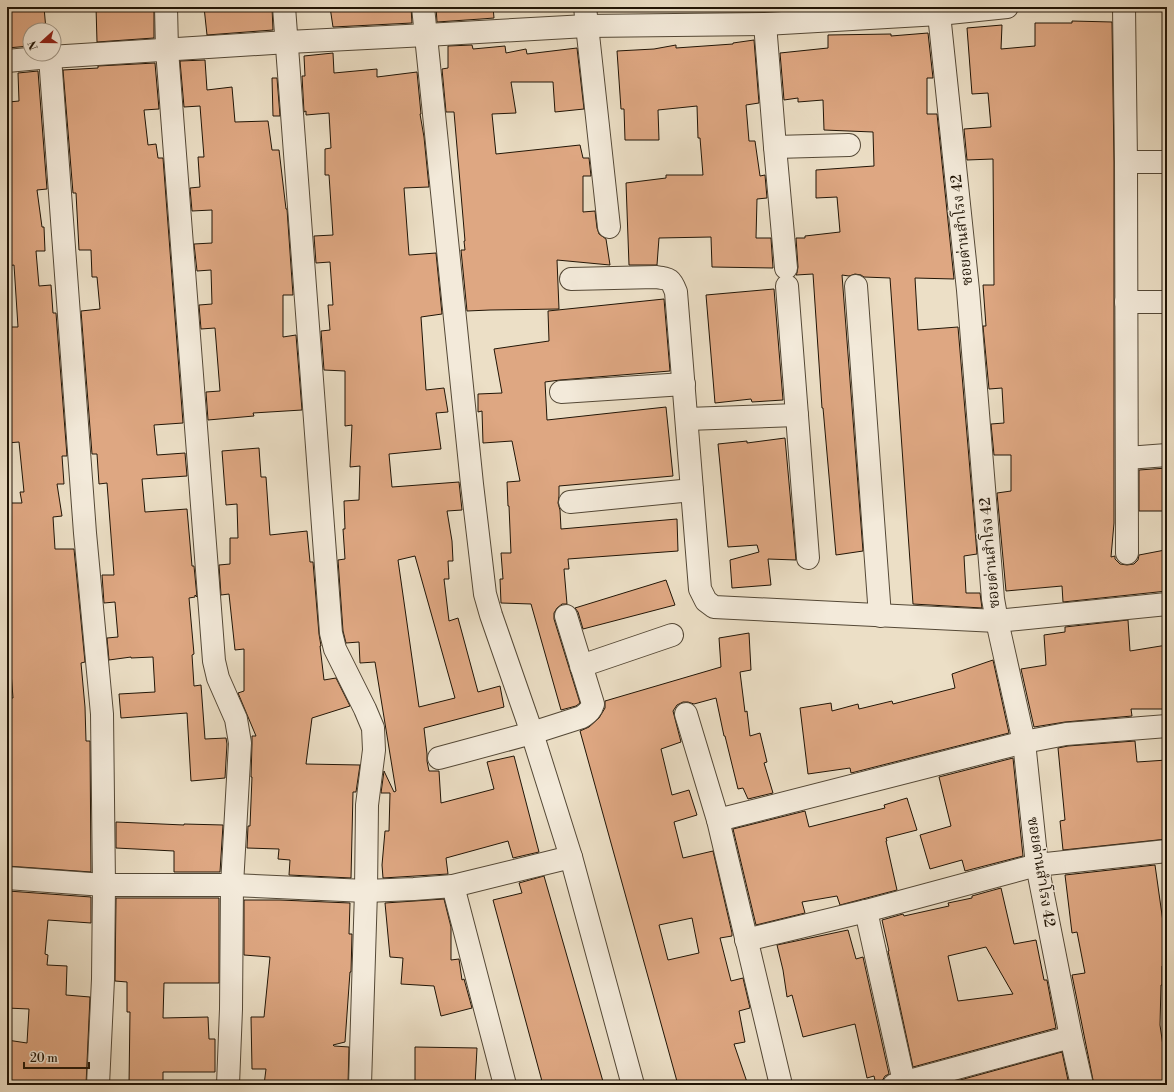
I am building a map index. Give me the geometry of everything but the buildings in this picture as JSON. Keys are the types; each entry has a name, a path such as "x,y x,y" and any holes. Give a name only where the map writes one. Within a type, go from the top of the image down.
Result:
{"street":[{"path":"166,7 214,661 218,678 236,719 240,743 232,885 231,1009 228,1085"},
{"path":"284,7 288,42 332,633 335,649 373,728 374,750 367,805 360,1085"},
{"path":"423,7 484,587 491,615 532,733 571,857 633,1085"},
{"path":"62,56 426,35 586,16 765,24 939,14 1007,7"},
{"path":"1124,7 1127,553"},
{"name":"ซอยด่านสำโรง 42","path":"939,14 968,290 993,591 997,622 1024,742 1037,866 1082,1085"},
{"path":"586,16 609,227"},
{"path":"765,24 787,277 808,558"},
{"path":"7,61 22,60"},
{"path":"50,62 87,556 102,714 104,885 103,979 98,1085"},
{"path":"775,147 849,145"},
{"path":"1126,162 1167,162"},
{"path":"571,279 666,278 672,282 676,292 700,589 706,602 714,607 997,622 1167,604"},
{"path":"856,286 880,616"},
{"path":"1126,302 1167,302"},
{"path":"561,392 684,384"},
{"path":"687,419 797,415"},
{"path":"1127,458 1167,455"},
{"path":"570,502 692,490"},
{"path":"439,758 532,733 582,717 588,713 593,704 580,666 566,616"},
{"path":"580,666 672,635"},
{"path":"686,714 718,820 781,1085"},
{"path":"718,820 1024,742 1066,734 1167,726"},
{"path":"746,940 866,912 1037,866 1167,851"},
{"path":"7,878 104,885 232,885 366,891 453,886 571,857"},
{"path":"453,886 505,1085"},
{"path":"866,912 899,1084 1071,1037"}]}
